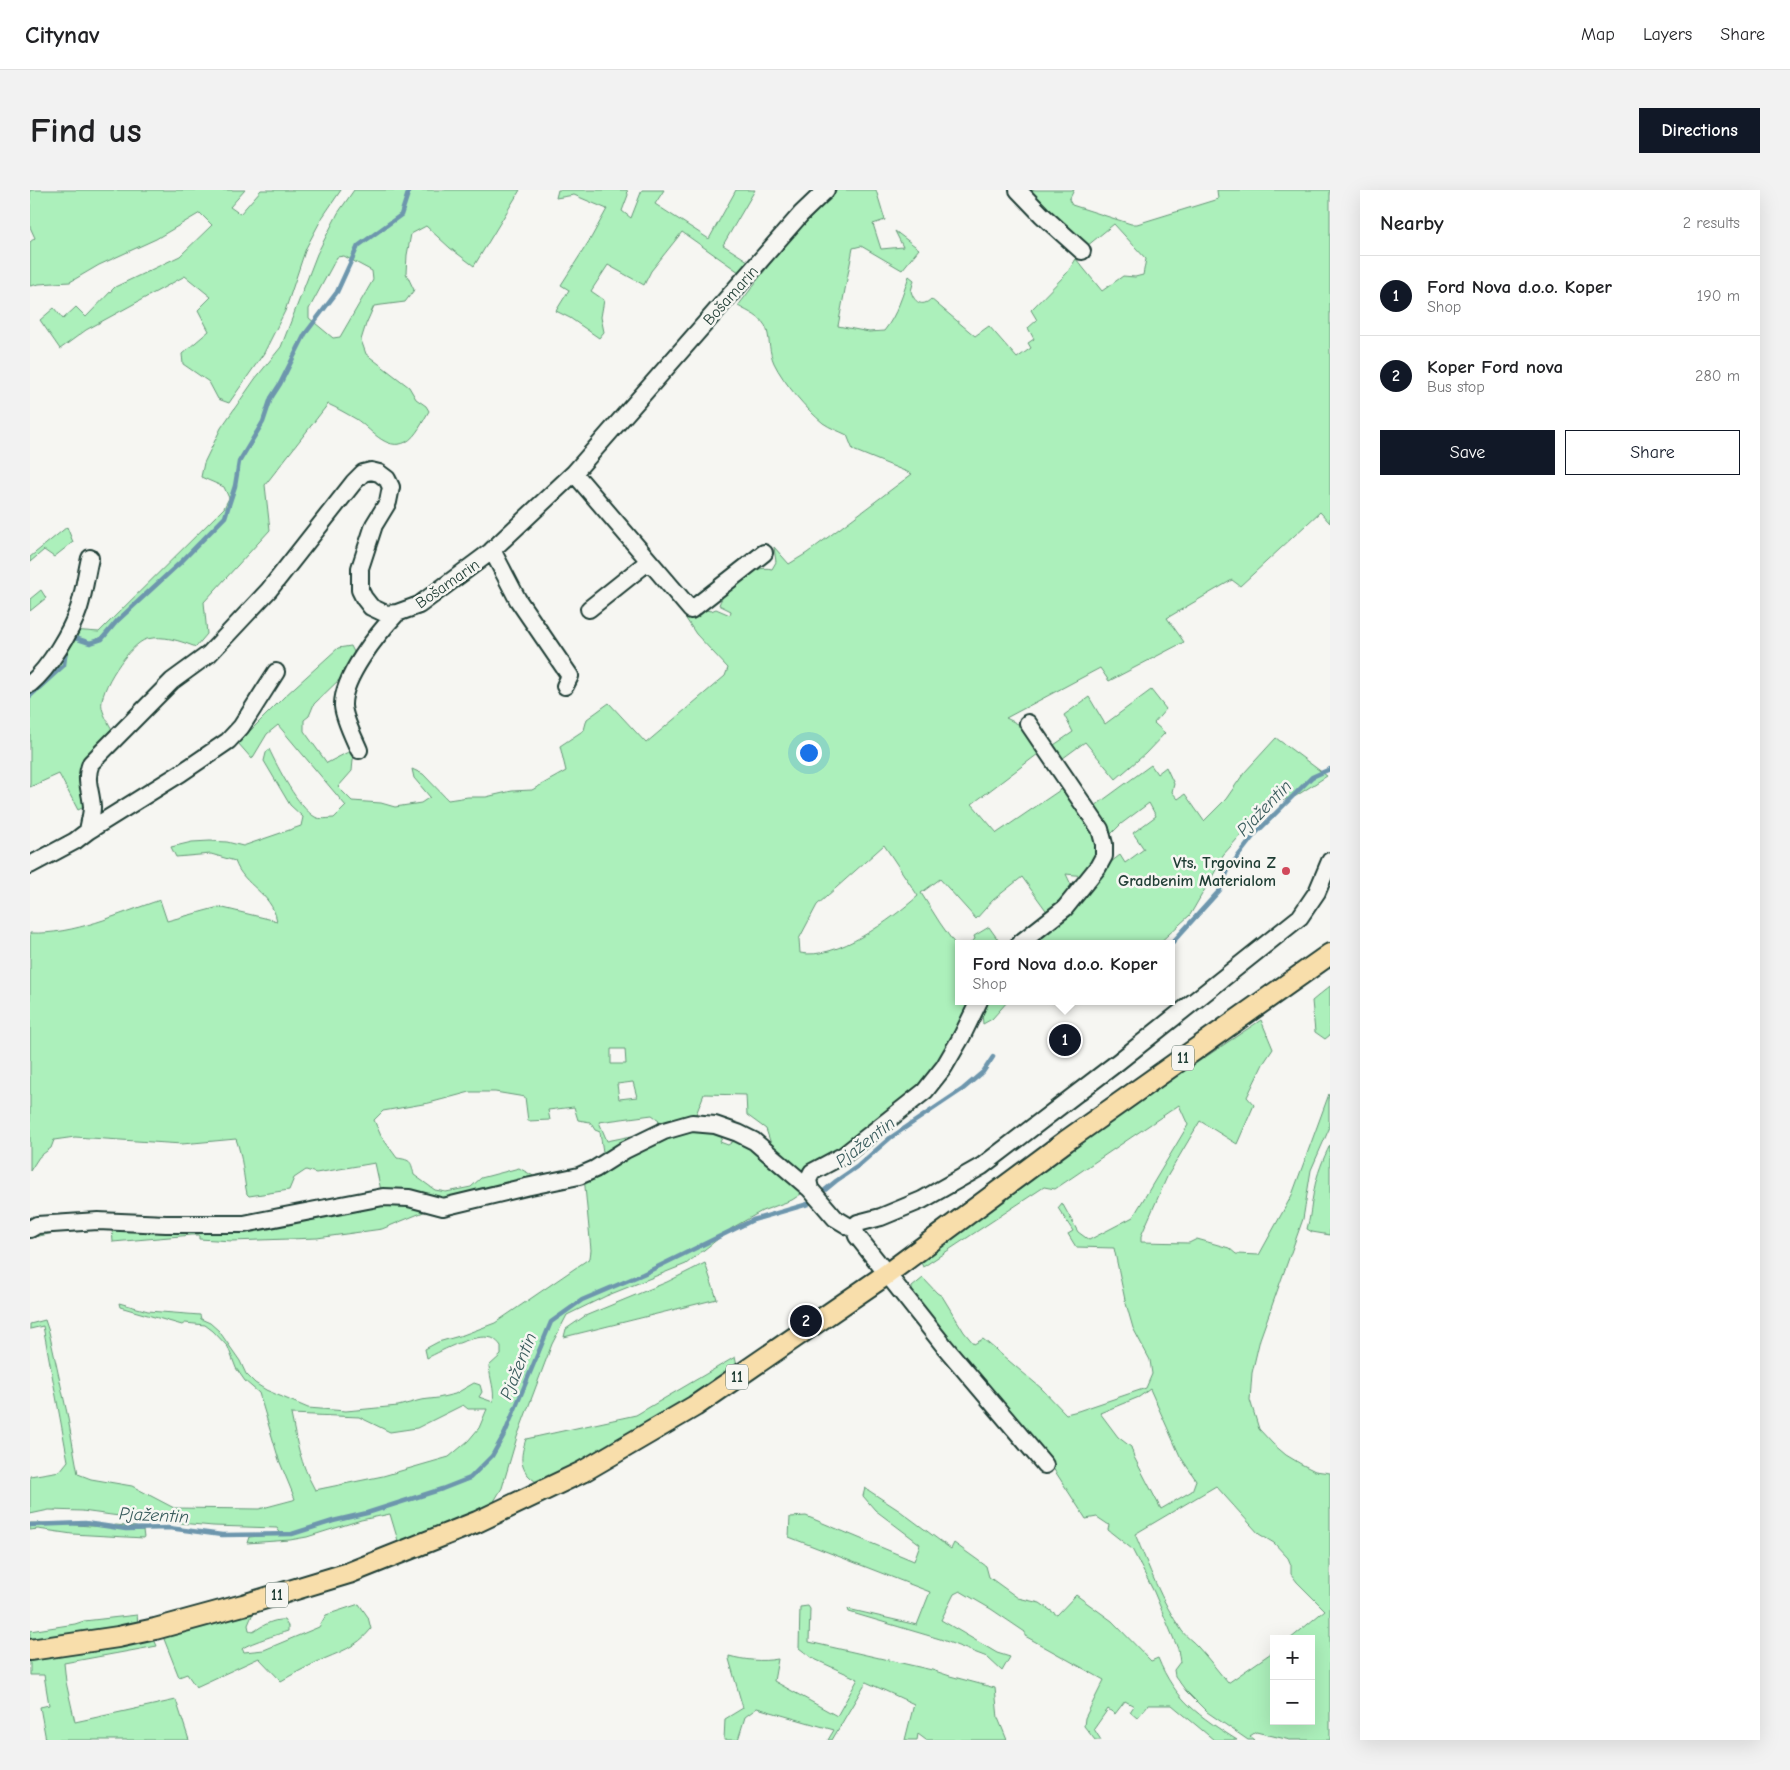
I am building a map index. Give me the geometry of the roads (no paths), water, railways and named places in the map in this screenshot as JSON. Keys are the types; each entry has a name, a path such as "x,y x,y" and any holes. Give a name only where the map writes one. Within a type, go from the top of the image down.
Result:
{"main road":[{"name":"11","path":"30,1650 126,1635 244,1605 349,1573 477,1522 582,1472 694,1406 888,1274 1066,1141 1330,954"}],"street":[{"name":"Bošamarin","path":"88,831 92,807 87,784 91,763 172,681 210,654 269,590 363,473 371,471 379,473 387,479 391,487 388,502 374,525 360,568 360,590 370,607 386,614 396,613 419,605 445,587 492,550 574,473 802,214 826,190"},
{"path":"1018,190 1042,215 1082,251"},
{"path":"574,473 691,610 764,553"},
{"path":"492,550 518,600 570,676 565,686"},
{"path":"30,684 40,676 59,648 78,609 90,558"},
{"path":"589,609 650,561"},
{"path":"359,750 343,706 346,688 359,662 379,632 396,613"},
{"path":"30,865 75,841 228,741 241,727 276,672"},
{"path":"1025,940 1065,908 1098,867 1104,856 1104,844 1100,829 1028,723"},
{"path":"1045,1465 945,1347 856,1236 855,1230 858,1224 881,1217 922,1200 982,1166 1118,1062 1300,917 1317,892 1330,861"},
{"path":"810,1189 808,1180 812,1172 844,1155 924,1091 944,1067 978,1005"},
{"path":"30,1229 37,1225 98,1221 166,1224 244,1224 383,1197 409,1198 443,1207 526,1186 580,1176 625,1150 664,1131 692,1123 715,1124 754,1141 810,1189 835,1218 855,1230"}],"waterway":[{"path":"70,641 75,638 90,643 102,639 117,621 182,561 225,517 235,486 239,462 263,422 271,398 305,334 337,292 358,246 401,215 409,190"},
{"path":"30,696 64,665 66,649"},
{"name":"Pjažentin","path":"1175,940 1220,890 1229,868 1255,834 1312,777 1330,769"},
{"name":"Pjažentin","path":"30,1525 85,1523 126,1529 169,1528 222,1535 292,1534 367,1513 470,1478 492,1456 505,1433 551,1322 582,1300 643,1274 753,1220 808,1204 858,1166 890,1138 963,1089 983,1072 993,1057"}],"place":[{"name":"Vts, Trgovina Z Gradbenim Materialom","path":"1286,871"},
{"name":"Ford Nova d.o.o. Koper","path":"1065,1040"},
{"name":"Koper Ford nova","path":"806,1321"}]}
